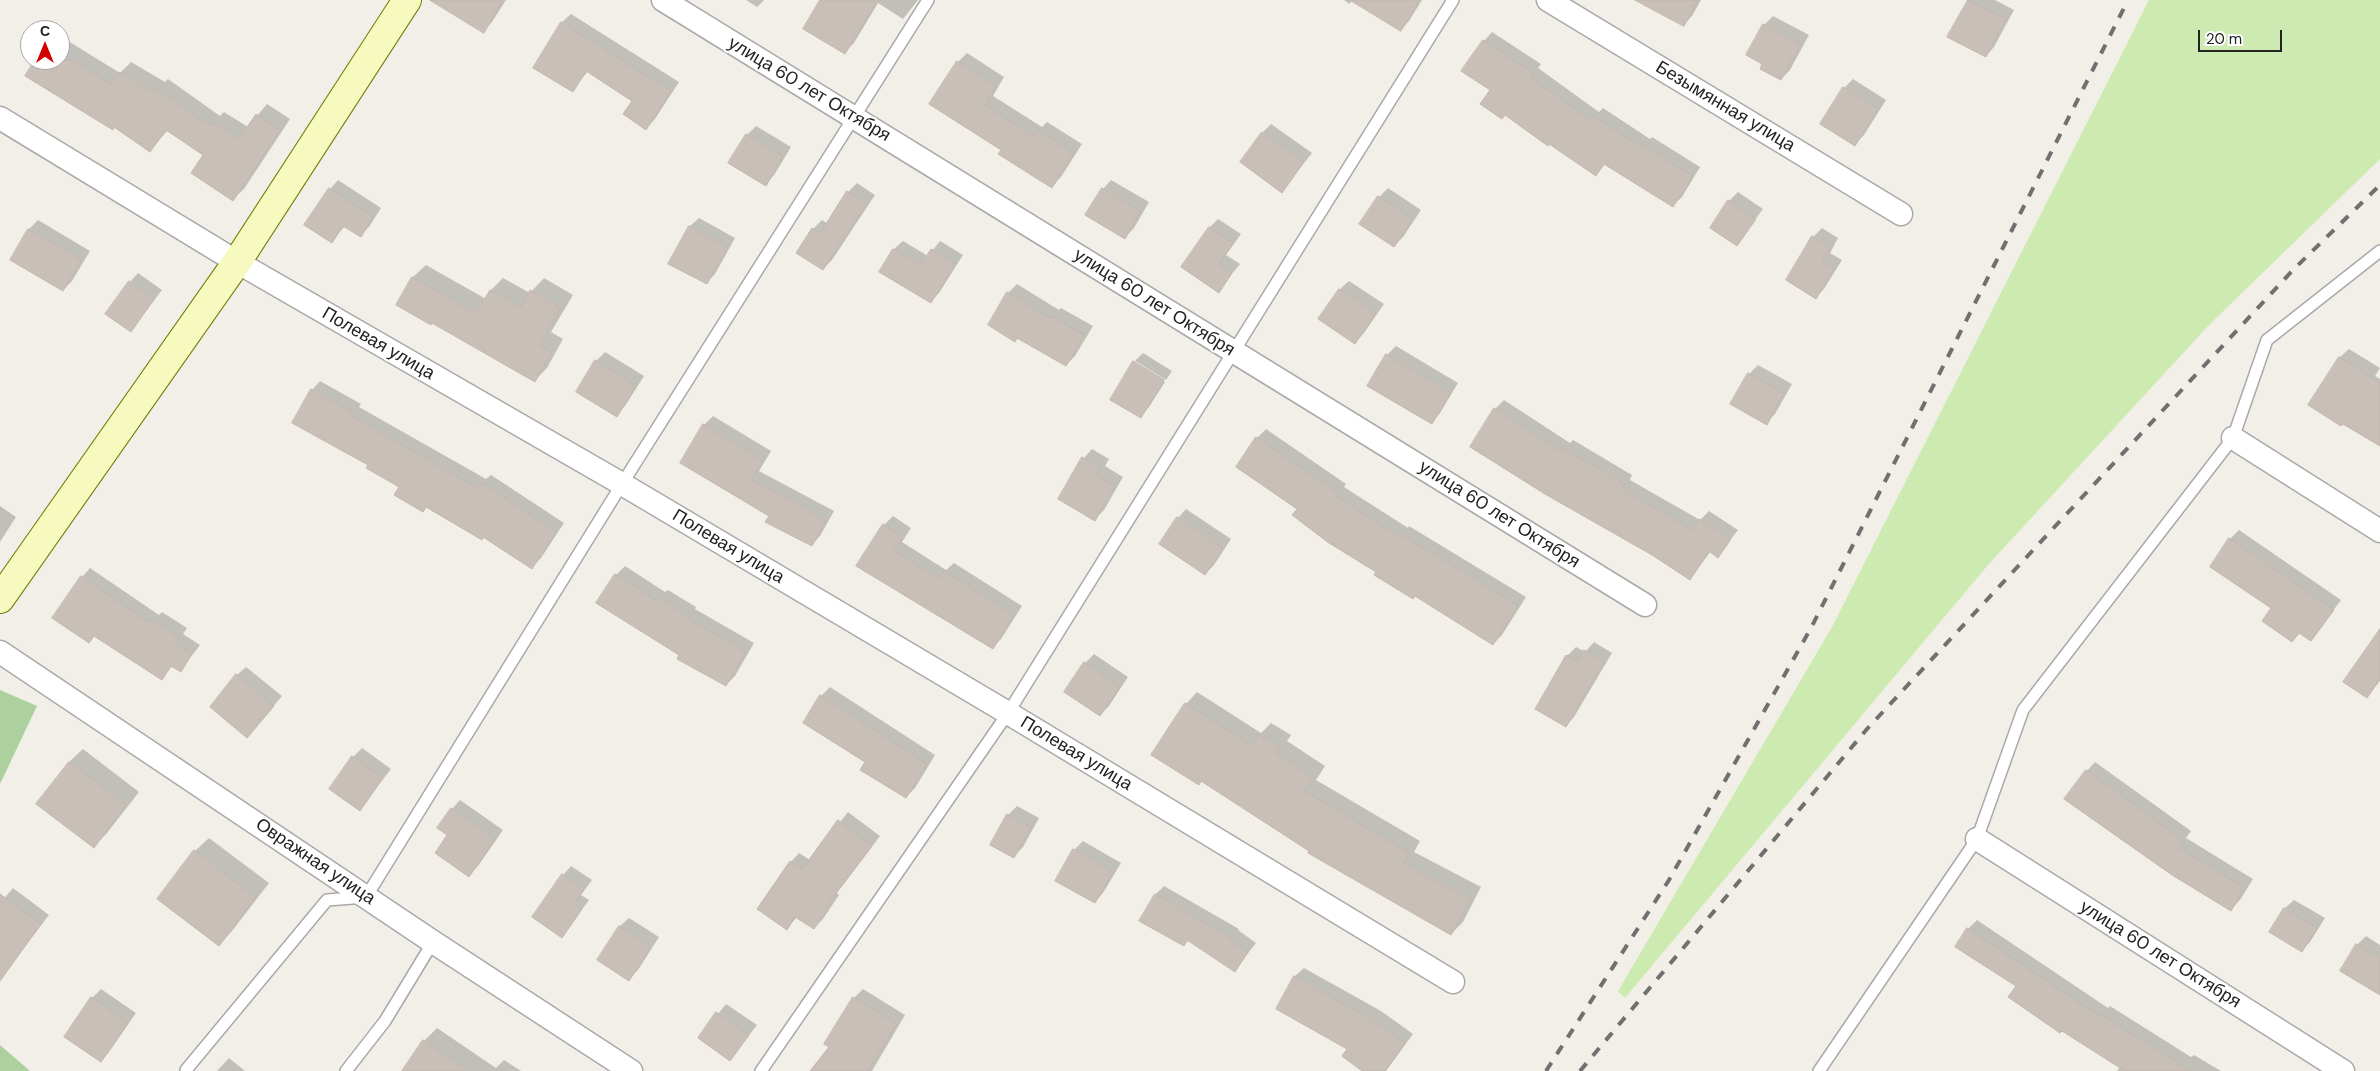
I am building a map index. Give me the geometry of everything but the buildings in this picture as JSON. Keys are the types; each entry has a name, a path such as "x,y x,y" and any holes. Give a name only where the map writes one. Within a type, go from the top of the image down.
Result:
{"street":[{"path":"0,598 237,262 407,0"},
{"name":"улица 60 лет Октября","path":"663,0 1645,605"},
{"name":"Безымянная улица","path":"1548,0 1901,214"},
{"name":"Полевая улица","path":"0,118 237,262 622,484 1008,713 1453,982"},
{"path":"2233,438 2380,531"},
{"name":"Овражная улица","path":"0,652 433,942 631,1071"},
{"name":"улица 60 лет Октября","path":"1977,840 2343,1071"}],"lane":[{"path":"186,1070 327,900 366,897 622,484 928,0"},
{"path":"761,1071 1008,713 1453,0"},
{"path":"1819,1071 1977,840 2023,710 2233,438 2267,340 2380,251"},
{"path":"346,1071 385,1021 433,942"}],"green space":[{"path":"2149,0 2380,0 2380,159 2209,325 1988,565 1625,998 1618,991 1832,627"},
{"path":"0,690 37,706 0,784"},
{"path":"0,1045 30,1071 0,1071"}],"railway":[{"path":"1546,1071 1669,880 1811,628 2128,0"},
{"path":"1580,1071 1867,729 2293,270 2380,185"}]}
